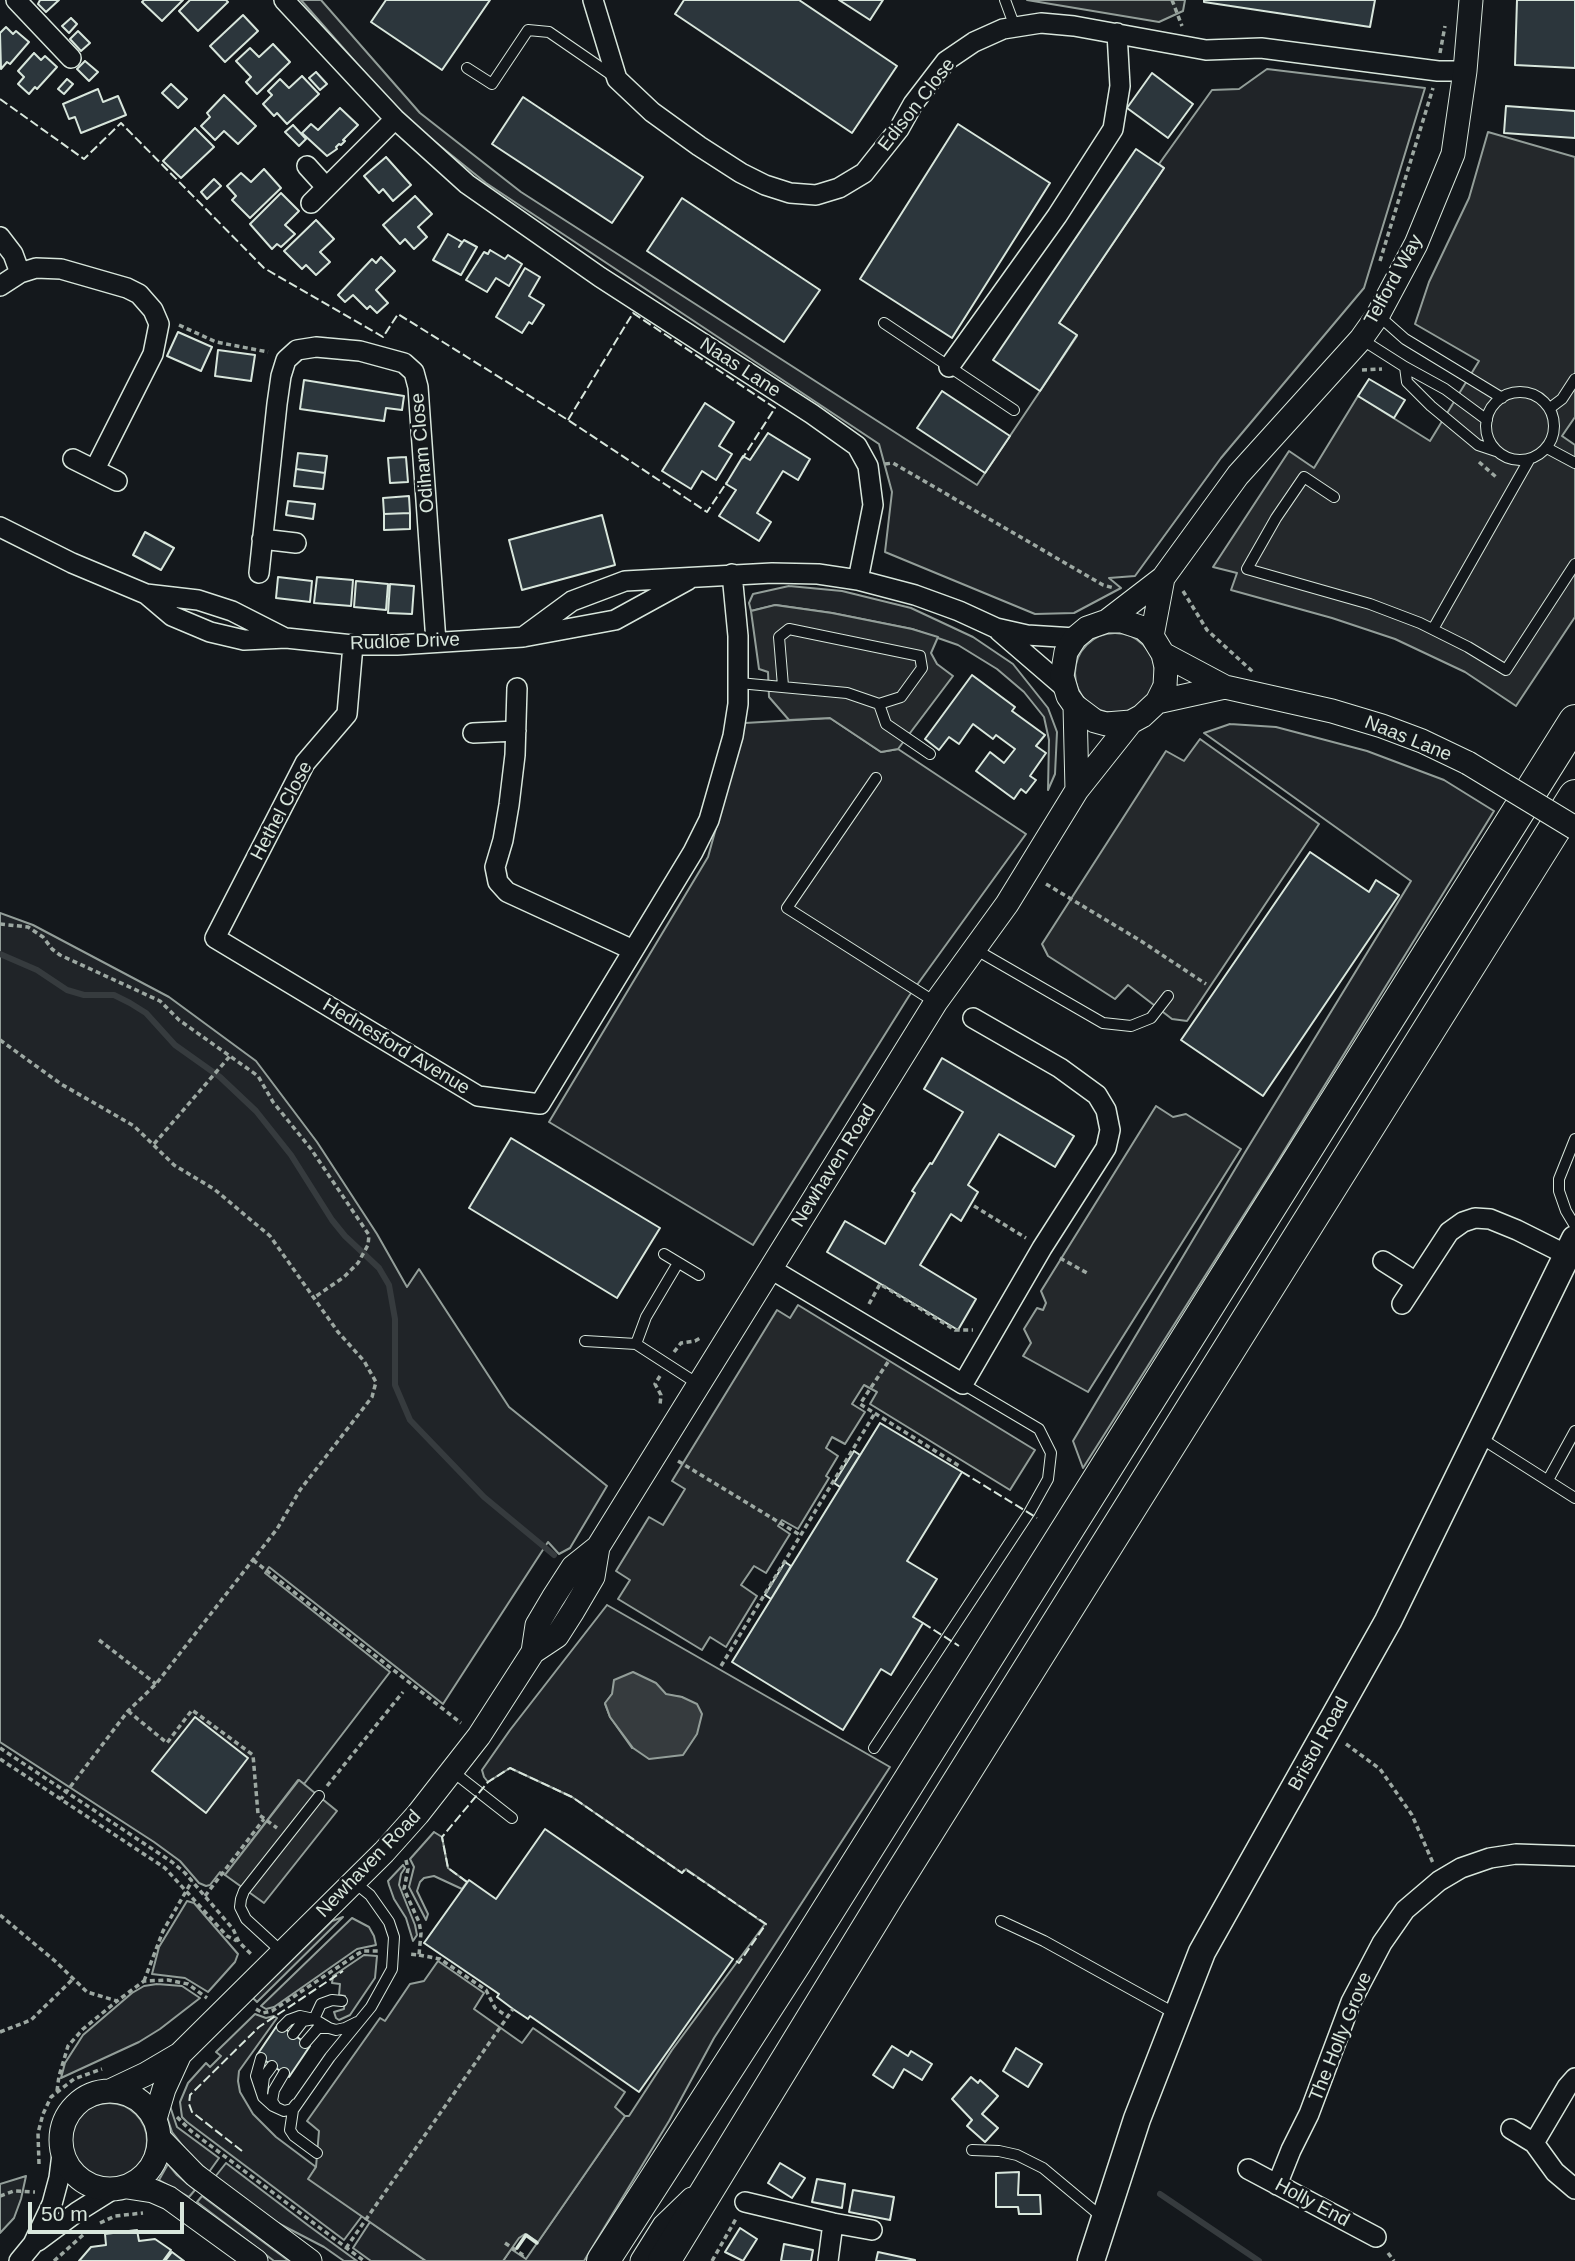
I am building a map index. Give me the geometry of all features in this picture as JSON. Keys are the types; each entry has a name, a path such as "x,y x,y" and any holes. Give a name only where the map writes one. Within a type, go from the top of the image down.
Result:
{"highway":[{"path":"603,2261 795,1963 1575,721"},
{"path":"664,2261 1251,1312 1575,796"}],"main road":[{"name":"Bristol Road","path":"1091,2261 1133,2129 1202,1952 1388,1621 1571,1247"}],"street":[{"path":"16,0 71,58"},
{"name":"Naas Lane","path":"284,0 395,119 467,184 634,300 838,431 857,446 868,466 873,505 858,580"},
{"name":"Edison Close","path":"593,0 617,79 652,112 741,173 790,193 816,195 839,188 864,173 899,129 946,61 974,41 1003,29 1041,23 1117,33 1198,49 1261,48 1438,71 1465,71"},
{"name":"Telford Way","path":"1157,702 1165,686 1166,667 1158,645 1172,582 1238,475 1361,339 1378,315 1416,244 1453,154 1465,71 1471,0"},
{"path":"949,367 1057,215 1113,129 1120,86 1117,33"},
{"path":"311,203 395,119"},
{"path":"307,166 326,187"},
{"path":"0,237 13,254 20,273"},
{"path":"0,286 20,273 36,268 61,269 94,277 139,295 155,313 159,324 153,354 95,469"},
{"name":"Odiham Close","path":"291,356 297,350 316,347 360,351 404,363 414,372 418,387 426,485 436,642"},
{"path":"259,573 281,376 286,360 291,356"},
{"path":"73,459 117,481"},
{"name":"Rudloe Drive","path":"0,527 72,563 146,594 198,600 232,611 286,638"},
{"path":"262,539 296,543"},
{"name":"Rudloe Drive","path":"523,637 572,601 625,581 732,573 818,575 858,580"},
{"name":"Hednesford Avenue","path":"215,938 478,1096 540,1104 693,852 709,820 733,736 739,683 732,573"},
{"name":"Rudloe Drive","path":"146,594 172,616 210,632 244,640 286,638 353,645 523,637 615,620 692,578"},
{"path":"858,580 915,595 996,628 1027,635 1075,638 1066,652 1063,664 1070,696 1077,790"},
{"name":"Telford Way","path":"1075,638 1087,628 1107,621 1172,582"},
{"path":"1107,621 1122,621 1143,628 1158,645"},
{"path":"996,628 1096,720 1106,723 1131,722 1157,702"},
{"name":"Hethel Close","path":"215,938 305,763 347,715 353,645"},
{"name":"Naas Lane","path":"1158,645 1225,687 1332,711 1422,741 1468,763 1575,828"},
{"name":"Naas Lane","path":"1157,702 1225,687"},
{"path":"517,688 509,805 495,867 498,882 507,892 633,950"},
{"name":"Newhaven Road","path":"110,2091 180,2054 241,1993 253,1963 354,1882 418,1814 452,1771 479,1736 533,1652 556,1636 593,1577 598,1547 936,1002 1035,860 1077,790 1131,722"},
{"path":"474,733 516,731"},
{"path":"771,1269 964,1384 1042,1248 1105,1148 1110,1130 1106,1110 1097,1095 1060,1068 974,1018"},
{"path":"1402,1304 1449,1232 1463,1222 1475,1218 1490,1219 1571,1247"},
{"path":"1383,1261 1416,1282"},
{"name":"The Holly Grove","path":"1278,2185 1309,2114 1352,2002 1382,1943 1405,1910 1439,1881 1461,1868 1490,1858 1516,1854 1575,1856"},
{"name":"Newhaven Road","path":"164,2124 164,2089 180,2054"},
{"path":"1534,2143 1575,2078"},
{"path":"19,2261 33,2244 55,2197 62,2154 60,2139 63,2124 81,2100 95,2093 110,2091 136,2098 147,2107 164,2124 195,2175 310,2261"},
{"path":"33,2244 77,2212 141,2179 158,2154 164,2124"},
{"path":"1511,2129 1534,2143 1555,2172 1575,2189"},
{"path":"62,2154 69,2169 96,2188 153,2191 169,2197 256,2261"},
{"name":"Holly End","path":"1248,2169 1376,2237"},
{"path":"642,2261 664,2226 712,2180"},
{"path":"746,2202 872,2230"},
{"path":"828,2261 833,2223"}],"lane":[{"path":"1006,0 1015,27"},
{"path":"467,68 492,84 528,30 549,32 617,79"},
{"path":"1378,315 1405,339 1502,398"},
{"path":"884,323 1014,411"},
{"path":"1361,339 1445,389 1487,420"},
{"path":"1405,367 1408,382 1431,406 1478,445 1497,451"},
{"path":"1550,408 1562,399 1575,379"},
{"path":"1433,629 1529,460 1547,448 1554,435 1550,408 1538,397 1514,393 1502,398 1491,408 1486,430 1497,451 1505,457 1529,460"},
{"path":"1547,448 1575,463"},
{"path":"1334,497 1304,477 1276,518 1247,569 1370,604 1433,629 1506,670 1575,564"},
{"path":"739,683 847,694 880,704 901,697 922,668 920,656 789,629 779,637 783,686"},
{"path":"880,704 886,724 930,754"},
{"path":"876,778 787,908 936,1002"},
{"path":"974,948 1103,1023 1131,1026 1151,1018 1168,996"},
{"path":"1575,1139 1559,1179 1559,1191 1575,1226"},
{"path":"664,1254 699,1275"},
{"path":"636,1344 646,1317 678,1263"},
{"path":"585,1340 636,1344 698,1384"},
{"path":"874,1748 1022,1525 1048,1479 1051,1453 1039,1429 964,1384"},
{"path":"1548,1480 1575,1431"},
{"path":"1478,1437 1575,1498"},
{"path":"452,1771 512,1818"},
{"path":"275,1946 242,1913 241,1899 244,1891 319,1796"},
{"path":"284,2073 272,2101 277,2109 284,2111 297,2104 330,2057 361,2020 386,1984 392,1969 394,1937 384,1915 370,1895 354,1882"},
{"path":"1001,1922 1044,1941 1177,2014"},
{"path":"314,2019 321,2004 332,2000 342,2001"},
{"path":"282,2027 294,2017 314,2019 329,2028"},
{"path":"293,2034 303,2021 314,2019"},
{"path":"305,2043 317,2028 345,2028 361,2020"},
{"path":"261,2058 256,2076 263,2096 286,2119 293,2136 317,2153"},
{"path":"263,2096 262,2084 272,2066"},
{"path":"290,2130 291,2117 297,2104"},
{"path":"972,2150 1017,2155 1043,2168 1104,2218"}],"path":[{"path":"1379,264 1438,71 1440,46 1447,19"},
{"path":"155,313 216,342 291,356"},
{"path":"868,466 893,463 1103,585 1115,589"},
{"path":"1172,582 1177,597"},
{"path":"1172,582 1207,630 1256,675"},
{"path":"1046,884 1141,941 1206,985"},
{"path":"0,923 28,927 43,937 60,956 159,1001 180,1020 258,1076 273,1102 340,1189 369,1235 370,1240 358,1263 315,1297"},
{"path":"0,1040 53,1078 134,1126 174,1165 214,1189 270,1236 338,1332 373,1373 376,1382 375,1391 300,1490 283,1521 156,1685 128,1711 61,1799"},
{"path":"154,1144 230,1056"},
{"path":"974,1206 1030,1240"},
{"path":"1052,1253 1087,1273"},
{"path":"858,1321 880,1284 955,1330 996,1329"},
{"path":"655,1415 661,1400 655,1384 667,1363 681,1343 695,1342 706,1332"},
{"path":"899,1346 860,1404 961,1467"},
{"path":"720,1666 875,1413"},
{"path":"678,1461 800,1535"},
{"path":"253,1560 479,1736"},
{"path":"99,1640 156,1685"},
{"path":"319,1796 402,1692"},
{"path":"128,1711 167,1743 192,1710 253,1755 258,1814 287,1836"},
{"path":"1327,1729 1380,1769 1412,1815 1439,1881"},
{"path":"0,1748 153,1847 205,1896 233,1929 253,1963 275,1946"},
{"path":"0,1759 154,1860 228,1936 239,1942"},
{"path":"205,1896 264,1819"},
{"path":"405,1859 408,1869 404,1889 419,1923 419,1955"},
{"path":"144,1982 163,1931 192,1881"},
{"path":"0,1915 88,1992 117,2001"},
{"path":"241,1993 258,2010 267,2012 279,2007 363,1951 419,1955 440,1958 486,1990 495,2008 508,2017"},
{"path":"0,2032 32,2020 72,1980"},
{"path":"39,2164 38,2133 43,2114 57,2091 68,2046 83,2029 144,1982 179,1980 211,1999 202,2007"},
{"path":"346,2248 513,2009"},
{"path":"57,2091 74,2079 110,2067"},
{"path":"164,2124 191,2131 364,2261"},
{"path":"0,2196 14,2191 36,2192 37,2184"},
{"path":"712,2261 746,2202"},
{"path":"95,2226 115,2216 140,2213 151,2215"},
{"path":"54,2261 89,2230"},
{"path":"505,2243 523,2255 525,2253"}],"shaded area":[{"path":"301,0 321,0 420,113 521,192 977,485 1077,336 1059,323 1164,168 1159,164 1212,90 1239,89 1267,69 1425,88 1364,288 1221,458 1135,576 1109,578 1121,588 1074,613 1035,614 885,552 892,492 879,444 486,183 403,116"},
{"path":"1027,0 1185,0 1183,11 1159,22"},
{"path":"1488,132 1575,157 1575,417 1562,436 1575,445 1575,617 1516,706 1465,672 1395,639 1231,590 1237,573 1213,567 1289,451 1314,468 1358,396 1430,441 1479,361 1415,324 1429,282 1469,198"},
{"path":"789,586 842,591 911,608 973,637 1013,664 1048,708 1057,732 1055,774 1048,790 1049,740 1044,717 1024,692 997,669 958,645 912,629 776,605 751,611 749,603 753,594"},
{"path":"775,605 832,613 938,637 931,653 937,664 953,676 898,749 881,752 830,718 789,720 769,697 768,672 759,669 751,611"},
{"path":"1115,633 1130,636 1143,645 1152,658 1155,673 1152,688 1143,701 1130,710 1115,713 1100,710 1087,701 1078,688 1075,673 1078,658 1087,645 1100,636"},
{"path":"830,718 881,752 898,749 1026,834 909,996 753,1245 549,1122 708,857 745,723"},
{"path":"1230,724 1276,727 1367,751 1444,780 1494,811 1273,1169 1083,1468 1073,1441 1411,881 1204,733"},
{"path":"1200,739 1319,824 1187,1021 1172,1019 1128,985 1115,999 1048,956 1042,944 1166,751 1184,761"},
{"path":"0,913 33,925 169,997 256,1061 317,1142 377,1234 407,1287 419,1269 509,1407 607,1486 570,1548 559,1554 548,1542 443,1704 269,1567 265,1573 390,1672 304,1784 298,1780 225,1875 220,1872 210,1885 206,1886 199,1883 180,1861 154,1842 0,1742"},
{"path":"1156,1106 1173,1117 1186,1114 1241,1149 1088,1392 1023,1356 1031,1343 1024,1329 1037,1308 1043,1310 1046,1303 1041,1291"},
{"path":"798,1305 1035,1450 1010,1490 870,1404 877,1392 864,1385 852,1404 865,1412 845,1444 832,1437 826,1448 838,1456 826,1476 829,1478 798,1529 782,1520 778,1526 790,1534 766,1573 754,1566 741,1585 757,1596 726,1647 710,1637 702,1650 618,1599 630,1580 616,1571 649,1517 663,1525 685,1489 672,1481 777,1310 790,1318"},
{"path":"607,1605 890,1767 714,2038 669,2121 584,2261 503,2261 511,2249 526,2259 625,2116 629,2116 672,2050 765,1924 686,1869 682,1873 572,1797 510,1768 488,1782 482,1770","holes":["612,1694 682,1697 632,1748 610,1717 605,1704"]},
{"path":"633,1672 656,1683 666,1694 697,1704 702,1714 697,1734 683,1755 649,1759 633,1748 610,1717 605,1703 612,1694 614,1680"},
{"path":"299,1780 337,1811 264,1903 225,1875"},
{"path":"434,1832 442,1837 448,1868 467,1882 462,1889 434,1876 424,1878 417,1891 428,1914 426,1920 409,1887 414,1867 410,1859"},
{"path":"403,1865 405,1868 399,1885 415,1925 417,1935 413,1941 406,1918 394,1899 388,1881"},
{"path":"187,1901 194,1903 238,1954 235,1962 208,1992 185,1978 152,1974 159,1947"},
{"path":"343,1917 257,2002 253,1998 332,1921"},
{"path":"352,1918 369,1927 376,1945 357,1949 274,2007 266,2009 261,2006"},
{"path":"364,1955 377,1956 375,1978 350,2015 339,2020 334,2012 344,2009 345,1996 339,1995 340,1984 332,1983 333,1976"},
{"path":"438,1961 484,1993 474,2009 522,2043 533,2028 625,2092 615,2107 625,2116 538,2242 525,2234 519,2238 503,2261 426,2261 308,2179 316,2167 319,2131 307,2121 380,2018 385,2021 410,1984 424,1981"},
{"path":"144,1986 182,1986 200,1998 139,2042 61,2078 65,2063 83,2035 132,1993"},
{"path":"255,2014 277,2018 239,2071 240,2092 253,2114 276,2137 316,2167 309,2179 362,2216 344,2240 182,2117 180,2102 188,2083 206,2063 210,2067 221,2056 216,2052"},
{"path":"109,2103 124,2106 136,2114 144,2126 147,2141 144,2156 136,2168 124,2176 109,2179 94,2176 82,2168 74,2156 71,2141 74,2126 82,2114 94,2106"},
{"path":"170,2106 177,2127 219,2158 209,2172 189,2154 172,2132 167,2117"},
{"path":"226,2163 357,2261 344,2261 324,2247 274,2221 215,2177"},
{"path":"168,2164 195,2190 189,2197 159,2180"},
{"path":"26,2176 14,2218 0,2233 0,2184"},
{"path":"202,2196 289,2261 274,2261 197,2202"},
{"path":"370,2222 426,2261 371,2261 353,2248"}],"building":[{"path":"40,0 59,0 46,12 38,4"},
{"path":"183,0 162,21 142,2"},
{"path":"190,0 228,2 198,31 179,11"},
{"path":"386,0 490,0 442,70 371,22"},
{"path":"684,0 799,0 897,66 852,133 675,14"},
{"path":"839,0 883,0 870,20"},
{"path":"1204,0 1375,0 1370,27"},
{"path":"1517,0 1575,0 1575,68 1515,65"},
{"path":"243,15 258,31 225,62 210,46"},
{"path":"71,18 77,24 69,33 62,26"},
{"path":"6,27 13,34 16,31 29,42 10,64 7,62 1,69 0,33"},
{"path":"78,31 90,43 81,51 70,39"},
{"path":"273,44 290,62 257,94 246,82 251,77 236,61 250,48 259,57"},
{"path":"34,53 41,60 45,56 57,67 29,94 18,84 24,77 18,71"},
{"path":"85,61 98,72 89,81 77,69"},
{"path":"316,72 327,84 320,90 309,78"},
{"path":"1152,73 1193,104 1168,138 1127,108"},
{"path":"302,76 319,94 287,124 277,113 274,116 263,104 272,95 268,91 280,79 289,88"},
{"path":"67,79 73,84 64,94 58,89"},
{"path":"171,84 187,99 178,108 162,93"},
{"path":"98,89 103,102 118,96 126,115 81,133 75,117 69,119 63,104"},
{"path":"224,95 256,126 238,144 224,131 215,140 201,126 210,117 207,113"},
{"path":"523,97 643,177 612,223 492,144"},
{"path":"1506,106 1575,111 1575,138 1504,133"},
{"path":"340,108 358,125 337,149 327,156 302,133 311,124 318,130"},
{"path":"958,124 1050,183 952,338 860,279"},
{"path":"293,125 306,139 299,146 285,132"},
{"path":"195,128 214,147 181,178 163,161"},
{"path":"1136,149 1164,168 1059,323 1077,335 1040,391 993,360"},
{"path":"386,157 411,185 393,201 383,189 379,193 364,176"},
{"path":"264,169 281,188 250,218 232,200 236,196 227,186 241,173 251,182"},
{"path":"214,179 221,186 207,199 201,192"},
{"path":"281,193 299,211 285,225 295,234 281,247 277,244 272,249 250,224"},
{"path":"415,196 432,214 418,227 427,237 414,249 405,239 400,244 383,225"},
{"path":"682,198 820,290 784,342 647,251"},
{"path":"316,220 334,239 320,252 330,262 316,275 306,265 302,269 284,251"},
{"path":"448,234 462,242 459,247 464,240 477,247 461,275 433,260"},
{"path":"490,250 505,259 508,255 522,264 509,286 496,278 487,292 466,280 484,252 488,254"},
{"path":"381,257 395,271 376,290 388,303 377,313 370,306 367,309 353,295 345,302 338,295 372,259 376,263"},
{"path":"525,268 540,277 529,296 544,305 532,324 529,322 522,333 496,317"},
{"path":"178,332 212,347 201,371 167,356"},
{"path":"218,350 255,355 251,381 215,376"},
{"path":"1369,379 1405,400 1394,418 1358,396"},
{"path":"304,380 404,396 402,410 386,408 384,421 300,409"},
{"path":"942,391 1010,436 985,473 917,428"},
{"path":"705,403 734,422 719,446 732,454 716,480 702,471 691,489 662,471"},
{"path":"768,433 810,459 798,480 783,471 757,513 771,522 759,541 719,516 736,490 726,484 743,456 750,460"},
{"path":"298,453 327,456 325,473 296,469"},
{"path":"406,457 408,482 390,483 388,458"},
{"path":"296,469 325,473 323,489 294,486"},
{"path":"409,496 410,513 384,514 383,498"},
{"path":"288,501 315,504 313,519 286,515"},
{"path":"410,513 410,529 384,530 384,514"},
{"path":"602,515 615,565 522,590 509,540"},
{"path":"145,532 174,548 161,570 133,555"},
{"path":"278,577 312,581 310,602 276,598"},
{"path":"317,577 353,580 351,606 314,603"},
{"path":"356,581 388,584 386,610 354,607"},
{"path":"390,584 414,586 412,614 388,613"},
{"path":"972,675 1015,707 1012,711 1045,735 1036,746 1046,753 1030,776 1036,780 1026,793 1021,789 1014,799 976,771 990,752 1004,763 1015,749 996,735 993,739 973,724 959,744 949,737 939,750 925,739"},
{"path":"1310,852 1369,892 1376,880 1399,895 1263,1096 1181,1040"},
{"path":"942,1058 1074,1136 1055,1167 999,1134 968,1185 978,1192 961,1221 951,1214 920,1265 976,1299 958,1330 827,1252 845,1221 885,1244 915,1193 912,1191 930,1163 932,1164 963,1112 924,1089"},
{"path":"511,1138 660,1228 617,1298 469,1208"},
{"path":"880,1423 962,1472 907,1561 937,1579 913,1617 923,1623 891,1675 881,1669 843,1730 732,1662"},
{"path":"854,1451 860,1455 840,1487 834,1483"},
{"path":"785,1562 791,1566 771,1599 765,1595"},
{"path":"195,1717 248,1758 206,1813 152,1771"},
{"path":"545,1829 733,1959 639,2092 530,2016 528,2019 513,2009 497,1997 499,1994 424,1943 469,1880 496,1899"},
{"path":"278,2024 310,2046 289,2077 257,2055"},
{"path":"892,2046 908,2056 911,2051 932,2064 922,2080 904,2069 893,2088 873,2075"},
{"path":"1016,2048 1042,2064 1028,2087 1003,2071"},
{"path":"971,2077 978,2083 980,2080 998,2096 982,2114 998,2128 985,2142 967,2126 972,2120 952,2099"},
{"path":"780,2163 805,2178 792,2198 768,2183"},
{"path":"1019,2172 1018,2195 1040,2195 1041,2214 1019,2214 1018,2207 996,2207 996,2173"},
{"path":"817,2179 845,2184 842,2208 812,2202"},
{"path":"853,2190 894,2197 890,2220 849,2212"},
{"path":"740,2228 757,2239 743,2261 725,2252"},
{"path":"137,2230 139,2241 155,2239 171,2250 163,2261 79,2261 91,2247 106,2245 105,2234"},
{"path":"784,2244 813,2250 811,2261 781,2261"},
{"path":"172,2252 184,2261 165,2261"},
{"path":"878,2252 915,2260 915,2261 876,2261"}],"waterway":[{"path":"0,954 37,970 67,990 84,995 114,995 130,1003 146,1013 175,1045 220,1077 256,1111 291,1155 332,1220 379,1268 389,1285 395,1319 395,1385 410,1420 484,1497 554,1555"},
{"path":"1160,2194 1259,2261"}],"fence":[{"path":"0,99 84,159 121,123 264,268 383,337 398,314 568,420 707,512 727,482"},
{"path":"568,420 633,313 775,408 742,459"},
{"path":"962,1472 1037,1518"},
{"path":"923,1623 959,1646"},
{"path":"467,1882 448,1868 442,1837 488,1782 510,1768 572,1797 682,1873 685,1869 766,1924 739,1963 733,1959"},
{"path":"242,2151 192,2112 190,2095 259,2027 343,1971"}],"wall":[{"path":"517,2248 526,2235 537,2243"}]}
